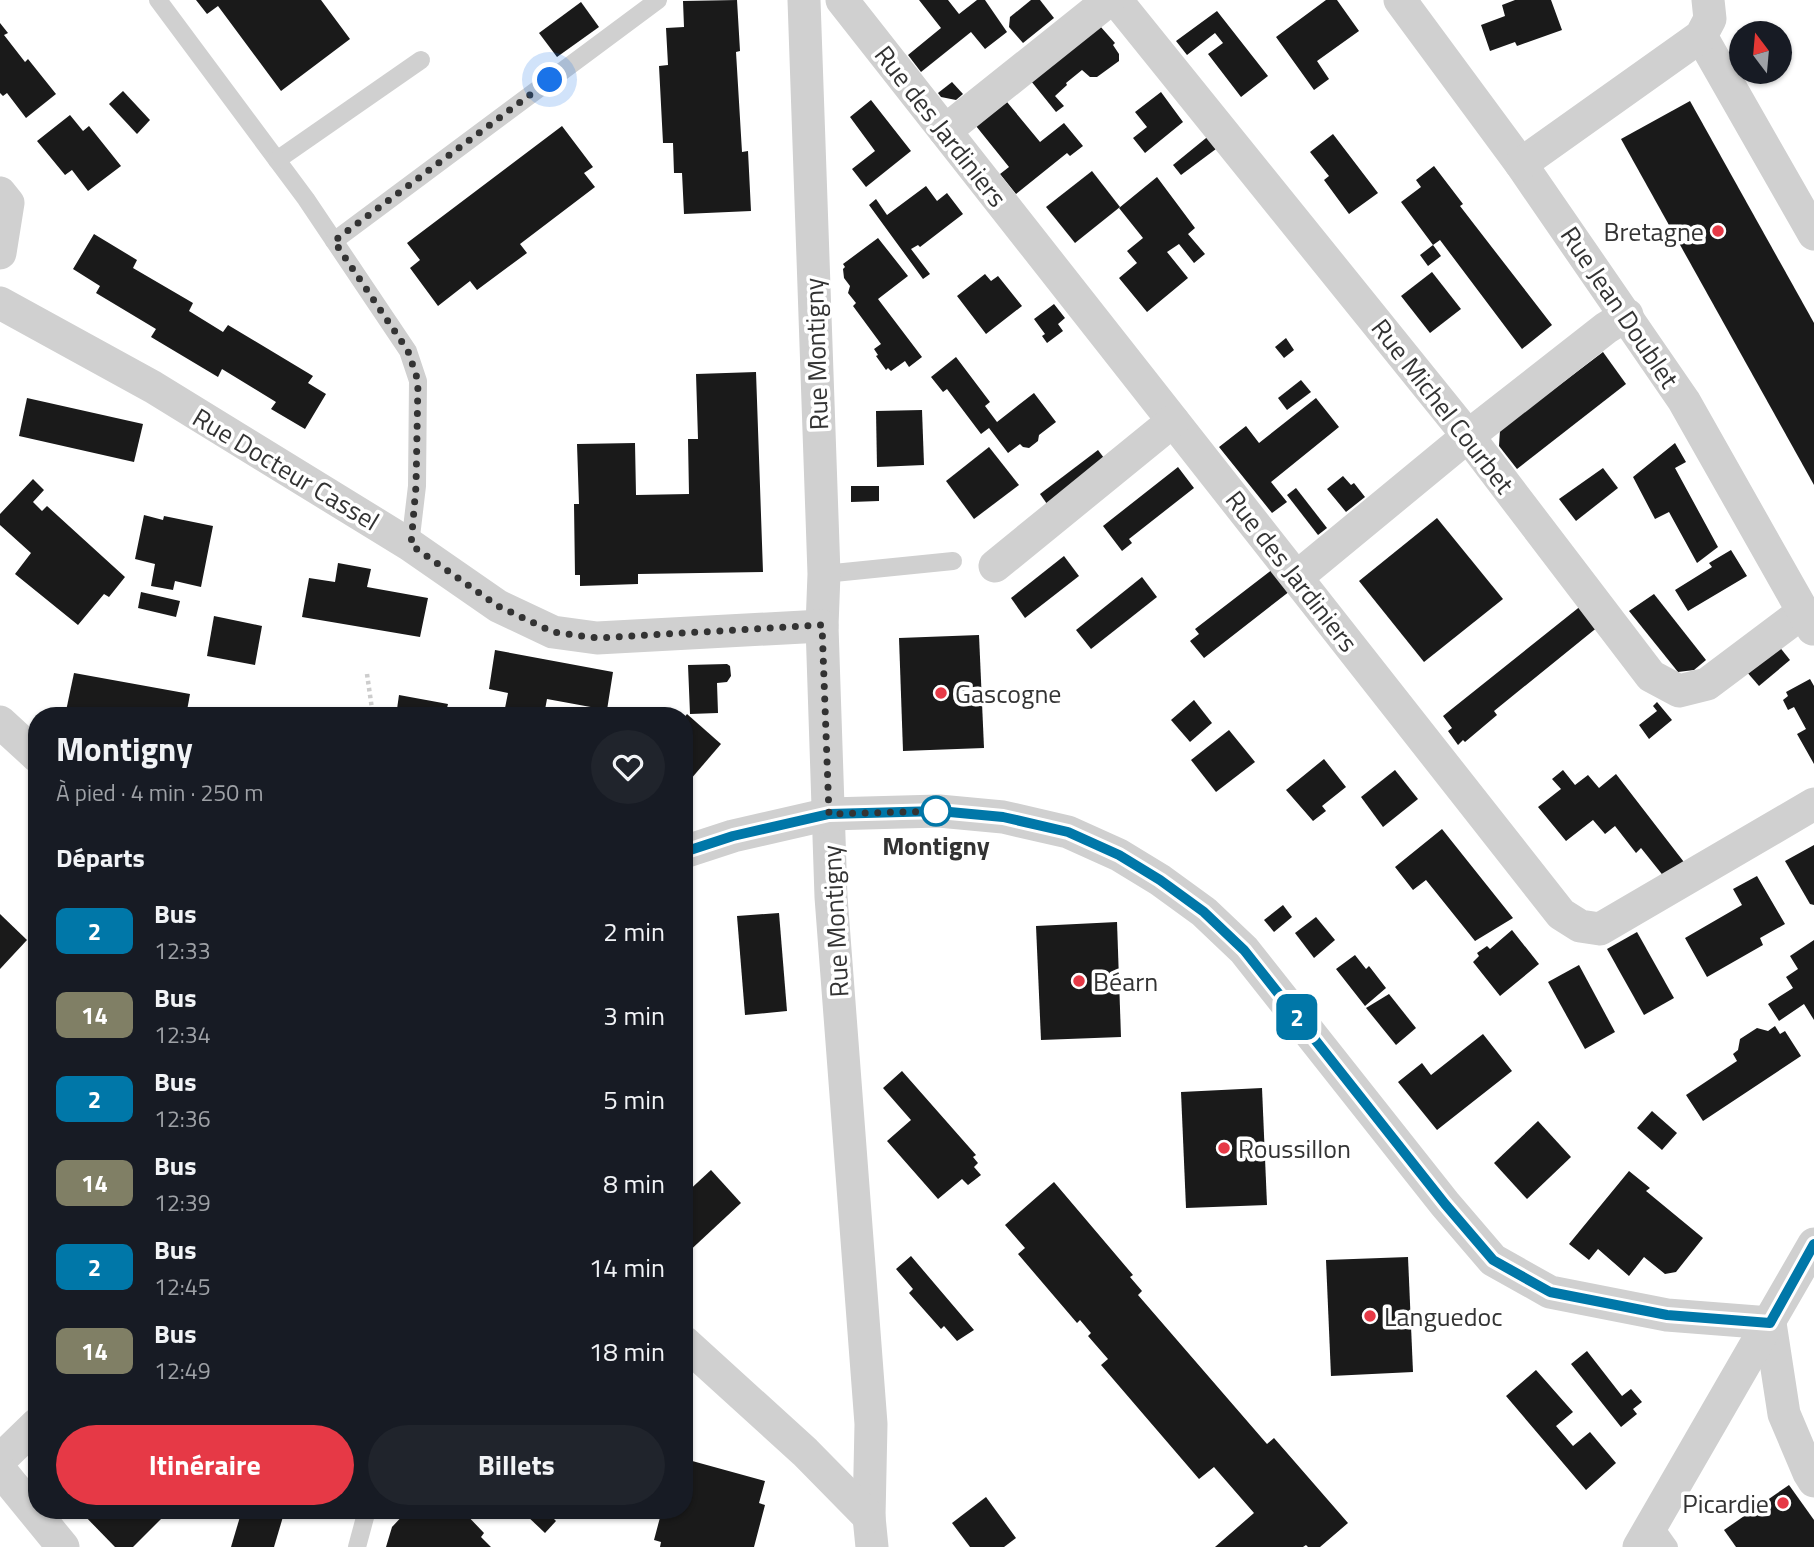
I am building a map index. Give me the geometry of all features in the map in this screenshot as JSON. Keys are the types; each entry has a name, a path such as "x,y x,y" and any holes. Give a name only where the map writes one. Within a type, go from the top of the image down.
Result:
{"street":[{"name":"Rue Montigny","path":"804,0 824,574 822,625 831,897 871,1424 870,1532"},
{"name":"Rue des Jardiniers","path":"842,0 1561,914 1580,926 1600,929 1814,804"},
{"path":"945,131 1109,0"},
{"name":"Rue Michel Courbet","path":"1116,0 1468,436 1651,676 1679,691 1707,684 1809,622"},
{"name":"Rue Jean Doublet","path":"1400,0 1521,164 1684,401 1809,622"},
{"path":"1521,164 1701,36 1710,19 1708,0"},
{"path":"1701,36 1814,234"},
{"path":"0,193 8,203 0,253"},
{"name":"Rue Docteur Cassel","path":"0,303 153,387 411,545 498,606 553,632 597,638 822,625"},
{"path":"1297,577 1468,436 1606,328 1627,316"},
{"path":"995,566 1173,421"},
{"path":"0,722 28,748"},
{"path":"693,849 733,836 829,814 939,811 1003,817 1068,832 1119,855 1160,880 1204,912 1244,950 1445,1204 1493,1260 1550,1292 1667,1315 1770,1323"},
{"path":"1654,1539 1814,1244"},
{"path":"1770,1323 1784,1413 1808,1473 1814,1481"},
{"path":"693,1350 805,1452 870,1532"},
{"path":"0,1460 28,1433"},
{"path":"0,1470 28,1504"},
{"path":"40,1519 63,1547"}],"lane":[{"path":"158,0 277,160 408,351 418,381 416,486 411,545"},
{"path":"334,241 658,0"},
{"path":"277,160 421,60"},
{"path":"824,574 953,561"},
{"path":"357,1547 365,1519"}],"path":[{"path":"367,674 372,707"}],"building":[{"path":"196,0 321,0 350,39 281,91 218,6 207,14"},
{"path":"737,0 740,51 736,52 742,152 748,151 751,211 684,214 682,173 674,173 673,143 663,143 659,66 668,65 666,28 684,27 683,1"},
{"path":"919,0 948,0 959,14 977,0 985,0 1007,32 985,49 971,32 921,72 908,55 941,28"},
{"path":"1031,0 1040,0 1054,18 1023,43 1009,27 1010,17"},
{"path":"1326,0 1337,0 1359,31 1317,61 1329,79 1314,90 1276,37"},
{"path":"1515,0 1551,0 1562,30 1517,46 1515,42 1490,51 1481,25 1505,16 1502,5"},
{"path":"581,2 599,27 557,57 539,33"},
{"path":"1217,11 1268,76 1241,97 1208,54 1223,43 1215,33 1187,55 1176,41"},
{"path":"0,23 8,33 4,35 25,62 28,59 56,94 26,118 7,93 3,96 0,93"},
{"path":"1100,26 1115,43 1113,45 1119,54 1119,61 1097,77 1090,77 1082,70 1055,96 1064,106 1056,112 1031,81"},
{"path":"952,82 963,94 956,100 941,97 938,93"},
{"path":"123,91 150,120 137,134 109,104"},
{"path":"1161,92 1183,122 1145,153 1133,138 1147,127 1135,112"},
{"path":"871,100 911,151 866,187 852,169 875,151 850,117"},
{"name":"Bretagne","path":"1690,101 1814,323 1814,485 1621,139"},
{"path":"1007,102 1040,142 1064,123 1083,146 1070,156 1067,153 1016,194 1000,174 1009,167 976,126"},
{"path":"70,115 83,131 89,126 121,166 88,191 72,170 65,175 37,141"},
{"path":"562,126 593,167 584,173 595,187 520,244 527,253 477,290 470,281 438,306 410,268 420,260 407,243"},
{"path":"1211,134 1220,146 1181,175 1173,165"},
{"path":"1333,134 1378,193 1349,214 1324,180 1329,176 1310,152"},
{"path":"1434,166 1463,204 1460,206 1552,325 1522,349 1440,240 1433,245 1401,202 1421,187 1416,180"},
{"path":"1092,171 1120,207 1075,243 1046,207"},
{"path":"1157,177 1195,228 1188,234 1205,254 1194,263 1179,244 1167,252 1188,278 1147,312 1119,278 1137,263 1127,251 1143,238 1119,208"},
{"path":"926,186 937,201 947,193 963,214 920,247 918,245 911,249 930,274 923,279 869,205 876,199 887,215"},
{"path":"94,234 137,260 133,268 193,303 189,311 223,332 228,325 313,376 308,383 326,394 305,429 271,409 276,402 222,369 218,377 151,337 156,329 96,293 100,286 73,269"},
{"path":"878,238 908,276 878,299 922,357 909,367 905,361 891,371 888,368 886,370 876,356 878,355 874,349 881,344 853,306 856,303 848,293 850,286 844,278 843,269 843,264"},
{"path":"1433,245 1441,256 1428,266 1420,255"},
{"path":"1432,272 1461,309 1430,333 1401,296"},
{"path":"985,274 991,281 998,276 1022,306 986,334 957,296"},
{"path":"1054,304 1065,318 1058,324 1063,331 1047,343 1042,336 1045,334 1034,319"},
{"path":"1286,338 1294,350 1284,358 1275,347"},
{"path":"1603,352 1626,384 1517,469 1499,446 1500,430"},
{"path":"956,357 990,402 985,406 997,422 1034,393 1056,422 1039,435 1038,441 1029,448 1020,444 1008,453 989,428 981,434 947,389 943,392 931,377"},
{"path":"756,372 763,572 638,574 638,584 580,586 580,575 575,575 574,504 579,504 577,444 635,443 636,495 689,494 688,439 698,439 696,374"},
{"path":"1301,380 1311,392 1287,410 1278,398"},
{"path":"27,398 143,424 134,462 19,436"},
{"path":"1316,398 1339,427 1271,482 1287,502 1272,513 1219,447 1246,426 1259,443"},
{"path":"922,410 924,465 877,467 876,411"},
{"path":"1675,443 1686,462 1675,468 1718,547 1697,563 1669,512 1655,519 1633,477"},
{"path":"989,447 1019,485 974,519 946,481"},
{"path":"1098,450 1110,466 1052,511 1040,494"},
{"path":"1178,467 1194,488 1129,539 1132,543 1122,551 1103,526"},
{"path":"1603,468 1618,488 1576,521 1559,499"},
{"path":"1343,476 1351,485 1354,483 1365,497 1346,512 1327,489"},
{"path":"33,479 44,490 33,502 42,511 47,506 125,577 109,597 104,594 78,625 15,574 31,553 0,525 0,514"},
{"path":"851,486 879,486 879,501 851,502"},
{"path":"1296,488 1327,528 1318,535 1287,495"},
{"path":"144,515 163,520 164,516 213,526 201,587 175,581 173,590 151,586 155,564 135,559"},
{"path":"1437,518 1503,599 1424,662 1359,581"},
{"path":"1731,550 1747,576 1688,611 1675,590 1712,567 1709,563"},
{"path":"1064,556 1079,576 1025,618 1011,598"},
{"path":"338,563 371,569 367,587 428,598 420,637 302,617 309,578 335,582"},
{"path":"1273,569 1290,591 1204,658 1190,641 1199,634 1195,629"},
{"path":"1142,577 1157,597 1091,649 1076,630"},
{"path":"141,592 180,601 176,617 138,608"},
{"path":"1654,594 1706,660 1694,670 1678,672 1629,611"},
{"path":"1582,605 1599,626 1494,711 1497,715 1458,745 1448,731 1452,728 1443,716"},
{"path":"214,616 262,626 255,665 207,656"},
{"name":"Gascogne","path":"979,635 984,748 903,751 899,638"},
{"path":"1778,645 1790,660 1759,686 1746,671"},
{"path":"495,650 613,672 607,707 591,707 547,699 546,707 505,707 508,693 489,689"},
{"path":"688,665 730,666 731,676 727,682 717,683 718,713 693,714 693,707 690,707"},
{"path":"74,673 190,694 188,707 67,707"},
{"path":"1810,679 1814,686 1814,764 1797,734 1806,729 1794,707 1788,710 1783,700 1788,696 1786,692"},
{"path":"399,695 448,704 447,707 397,707"},
{"path":"1194,700 1212,723 1190,742 1171,720"},
{"path":"1657,702 1672,720 1649,739 1639,725 1657,711 1653,706"},
{"path":"693,719 721,744 693,777"},
{"path":"1229,730 1255,762 1216,792 1191,760"},
{"path":"1324,759 1346,787 1322,806 1326,811 1313,821 1286,790"},
{"path":"1395,770 1418,799 1383,827 1361,797"},
{"path":"1563,770 1575,785 1588,775 1599,788 1616,774 1687,866 1665,878 1641,848 1636,853 1615,826 1605,834 1593,820 1566,841 1538,807 1561,789 1552,779"},
{"path":"1442,829 1513,918 1475,941 1426,880 1413,890 1395,867"},
{"path":"1814,845 1814,905 1810,904 1785,861"},
{"path":"1757,876 1785,924 1760,938 1763,945 1707,977 1685,938 1742,905 1733,889"},
{"path":"1283,905 1292,917 1274,932 1264,920"},
{"path":"779,913 787,1011 745,1015 737,916"},
{"path":"0,914 27,940 0,969"},
{"path":"1316,917 1335,940 1314,958 1295,933"},
{"name":"Béarn","path":"1117,922 1121,1037 1041,1040 1036,926"},
{"path":"1512,930 1539,964 1500,996 1473,962 1479,956 1477,953 1487,946 1490,949"},
{"path":"1637,932 1674,998 1644,1015 1607,949"},
{"path":"1814,940 1814,1020 1804,1004 1779,1021 1768,1004 1793,988 1786,977 1798,969 1790,956"},
{"path":"1355,955 1366,969 1369,966 1386,988 1365,1006 1336,969"},
{"path":"1579,965 1615,1032 1585,1049 1548,982"},
{"path":"1389,994 1416,1028 1396,1045 1366,1008"},
{"path":"1775,1026 1780,1034 1785,1031 1801,1056 1703,1121 1686,1095 1737,1061 1733,1054 1738,1050 1740,1039 1757,1028 1768,1031"},
{"path":"1483,1034 1512,1071 1437,1130 1398,1082 1422,1063 1431,1075"},
{"path":"902,1071 976,1155 973,1157 978,1163 974,1167 981,1175 968,1185 962,1179 938,1199 887,1141 911,1120 883,1088"},
{"name":"Roussillon","path":"1262,1088 1267,1205 1186,1208 1181,1092"},
{"path":"1652,1111 1677,1133 1662,1150 1637,1128"},
{"path":"1538,1121 1571,1157 1527,1199 1494,1163"},
{"path":"711,1170 741,1203 693,1248 693,1187"},
{"path":"1629,1171 1650,1188 1646,1191 1703,1238 1676,1272 1665,1274 1644,1257 1629,1276 1598,1249 1589,1260 1569,1244"},
{"path":"1054,1182 1133,1275 1130,1277 1142,1291 1138,1295 1267,1444 1274,1438 1348,1523 1320,1547 1215,1547 1254,1513 1214,1467 1199,1479 1101,1365 1108,1359 1088,1336 1091,1333 1080,1320 1077,1323 1018,1254 1025,1248 1005,1225"},
{"path":"911,1256 974,1330 957,1341 944,1326 941,1329 909,1293 913,1289 896,1269"},
{"name":"Languedoc","path":"1408,1257 1413,1372 1331,1376 1326,1260"},
{"path":"1587,1351 1622,1396 1631,1389 1642,1402 1633,1409 1637,1414 1621,1427 1571,1364"},
{"path":"1536,1370 1573,1412 1556,1426 1573,1446 1590,1432 1616,1463 1586,1490 1506,1396"},
{"path":"693,1461 765,1481 759,1503 765,1505 754,1547 660,1547 661,1542 654,1540 660,1519 693,1519"},
{"name":"Picardie","path":"1789,1485 1814,1520 1814,1547 1736,1547 1724,1530"},
{"path":"986,1497 1016,1538 1004,1547 970,1547 952,1523"},
{"path":"88,1519 161,1519 133,1547 115,1547"},
{"path":"239,1519 282,1519 274,1547 231,1547"},
{"path":"400,1519 471,1519 484,1533 481,1537 491,1547 386,1547 392,1527"},
{"path":"530,1519 554,1519 556,1521 545,1533"}],"bus line":[{"name":"2","path":"693,849 733,836 829,814 939,811 1003,817 1068,832 1119,855 1160,880 1204,912 1244,950 1445,1204 1493,1260 1550,1292 1667,1315 1770,1323 1814,1244"}],"place":[{"name":"Bretagne","path":"1718,231"},
{"name":"Gascogne","path":"941,693"},
{"name":"Montigny","path":"936,811"},
{"name":"Béarn","path":"1079,981"},
{"name":"Roussillon","path":"1224,1148"},
{"name":"Languedoc","path":"1370,1316"},
{"name":"Picardie","path":"1783,1503"}],"route":[{"path":"550,80 334,241 408,351 418,381 416,486 411,545 498,606 553,632 597,638 822,625 829,814 939,811 936,811"}]}
